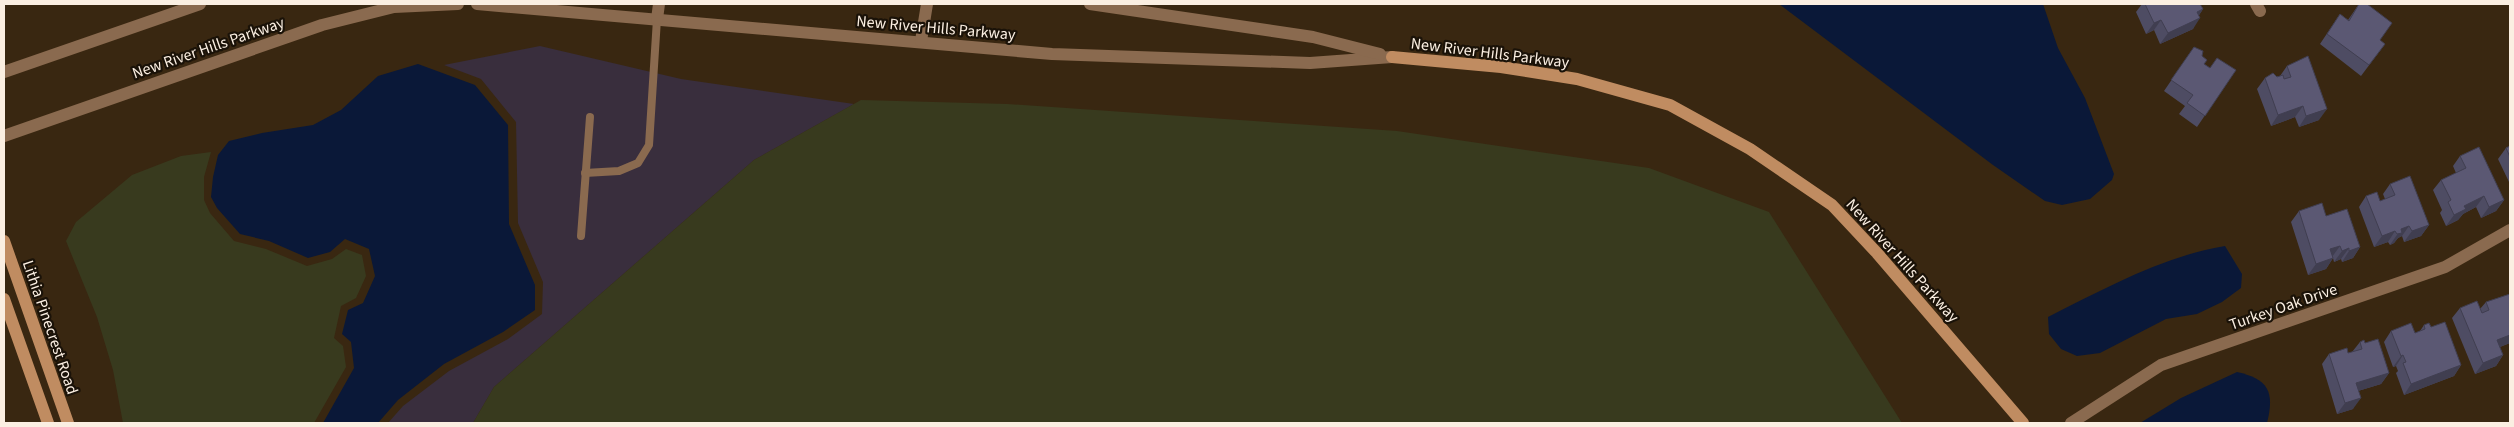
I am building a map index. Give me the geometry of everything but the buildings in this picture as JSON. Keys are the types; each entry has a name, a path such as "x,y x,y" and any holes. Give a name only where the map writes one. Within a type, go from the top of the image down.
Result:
{"street":[{"path":"4,72 200,4"},
{"name":"New River Hills Parkway","path":"4,136 322,24 394,7 458,4"},
{"name":"New River Hills Parkway","path":"477,4 922,41 1052,54 1310,63 1392,57"},
{"path":"657,19 659,4"},
{"path":"922,41 926,4"},
{"name":"New River Hills Parkway","path":"1090,4 1314,37 1392,57 1502,67 1577,79 1670,105 1750,150 1832,204 1877,253 2023,423"},
{"name":"Turkey Oak Drive","path":"2071,423 2161,365 2445,267 2510,230"},
{"name":"Lithia Pinecrest Road","path":"4,240 68,423"},
{"path":"4,299 48,423"}],"lane":[{"path":"585,174 619,171 638,163 649,145 657,19"},
{"path":"581,236 590,117"}],"shaded area":[{"path":"540,46 681,79 854,104 754,160 494,387 473,423 388,423 403,406 449,371 508,339 542,314 543,282 518,223 516,122 481,79 444,65"}],"green space":[{"path":"861,100 1007,104 1397,131 1649,168 1769,212 1902,423 473,423 494,387 754,160"},
{"path":"211,152 204,177 204,200 210,213 234,241 266,249 307,266 332,259 346,249 362,255 366,276 356,298 341,306 334,338 343,346 346,367 314,423 123,423 113,370 97,317 66,241 76,222 132,175 181,156"}],"water":[{"path":"1779,4 2043,4 2058,48 2085,98 2114,174 2112,180 2090,199 2062,205 2045,201 1993,165"},
{"path":"418,64 475,85 508,125 509,224 535,285 535,310 503,332 444,364 398,400 378,423 323,423 354,368 351,342 342,334 348,310 363,303 375,276 369,249 345,239 330,252 308,258 269,241 240,234 217,208 211,197 218,155 229,141 262,133 313,125 341,110 378,76"},
{"path":"2225,246 2242,274 2241,288 2222,302 2197,314 2166,319 2100,353 2077,356 2061,349 2049,334 2048,317 2157,265 2179,257"},
{"path":"2237,372 2256,378 2267,388 2270,403 2267,423 2140,423 2181,398"}]}
